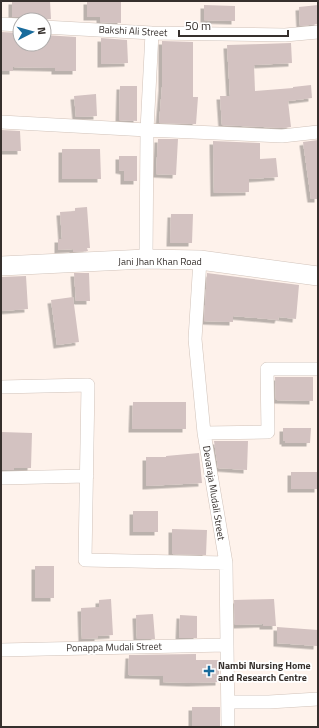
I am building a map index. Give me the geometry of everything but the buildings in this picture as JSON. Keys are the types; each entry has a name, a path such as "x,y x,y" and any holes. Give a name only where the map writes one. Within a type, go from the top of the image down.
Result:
{"street":[{"path":"1,24 12,25"},
{"name":"Bakshi Ali Street","path":"52,27 152,33 285,35 318,32"},
{"path":"146,259 147,130 152,33"},
{"path":"1,122 282,136 318,132"},
{"name":"Jani Jhan Khan Road","path":"1,266 146,259 200,260 318,276"},
{"name":"Devaraja Mudali Street","path":"200,260 195,339 204,433 226,563 228,727"},
{"path":"204,433 268,432 267,369 318,369"},
{"path":"1,387 88,385 85,560 226,563"},
{"path":"1,478 87,476"},
{"name":"Ponappa Mudali Street","path":"1,650 226,645"},
{"path":"228,702 269,702 318,699"}],"place":[{"name":"Nambi Nursing Home and Research Centre","path":"209,671"}]}
